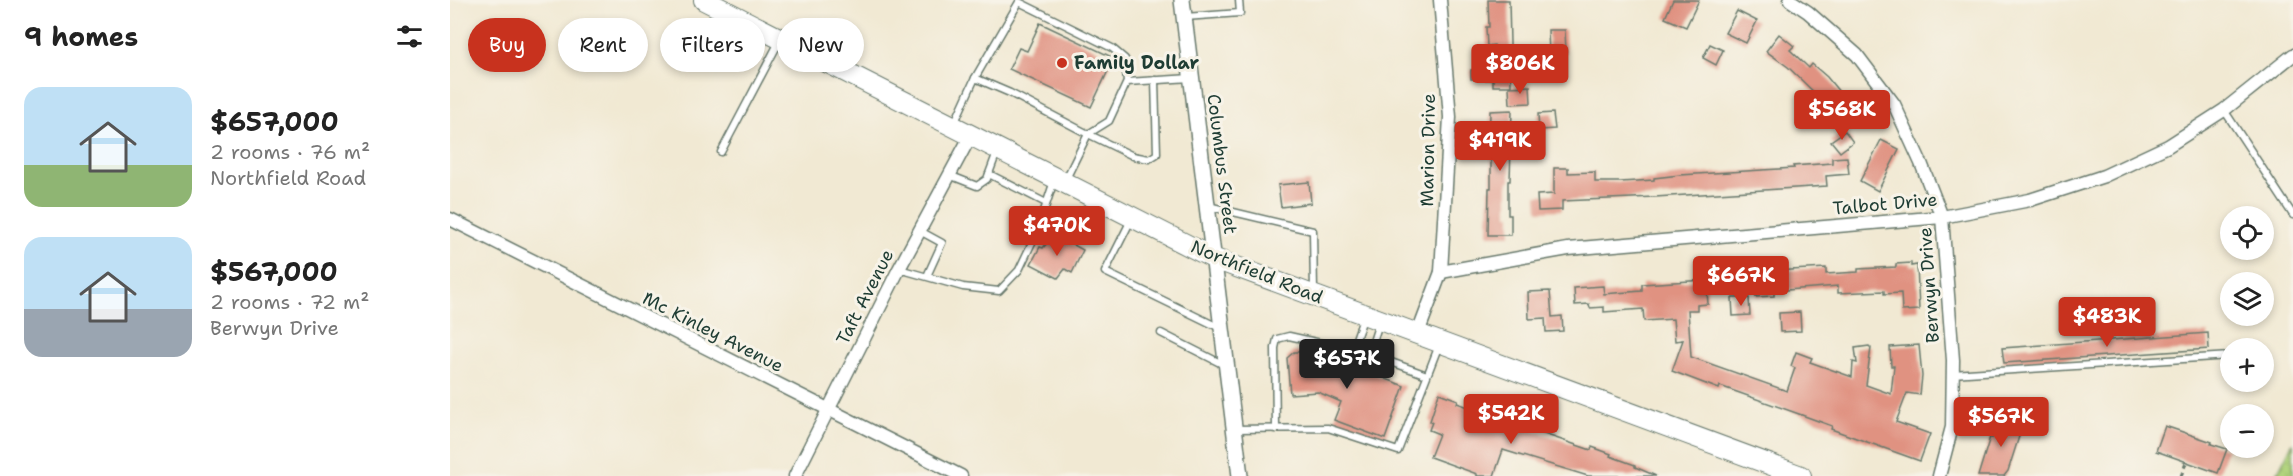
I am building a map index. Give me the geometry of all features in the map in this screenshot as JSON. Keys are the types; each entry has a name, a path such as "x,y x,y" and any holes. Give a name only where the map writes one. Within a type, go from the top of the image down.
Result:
{"main road":[{"name":"Northfield Road","path":"704,0 777,36"},
{"name":"Northfield Road","path":"848,72 1215,259 1801,476"}],"street":[{"name":"Columbus Street","path":"1182,0 1240,476"},
{"name":"Marion Drive","path":"1418,333 1441,272 1450,117 1440,0"},
{"name":"Berwyn Drive","path":"1790,0 1808,12 1857,55 1894,104 1922,162 1942,217 1953,360 1952,426 1939,476"},
{"name":"Talbot Drive","path":"1441,272 1569,249 1942,217 2030,200 2104,176 2168,146 2224,110 2293,55"},
{"name":"Taft Avenue","path":"795,476 899,269 971,135"},
{"name":"Mc Kinley Avenue","path":"450,219 961,476"}],"lane":[{"path":"1185,17 1240,13 1239,0"},
{"path":"899,269 963,287 999,291 1019,270 1046,202 1088,134 1109,121 1127,82 1125,59 1112,48 1019,2 975,78 953,125"},
{"path":"721,152 777,44"},
{"path":"975,78 1010,93 1133,156 1149,159 1157,154 1155,80"},
{"path":"1127,82 1192,78"},
{"path":"2224,110 2293,215"},
{"path":"949,175 976,186 987,179 998,148"},
{"path":"989,174 1046,202"},
{"path":"1042,214 1080,233 1097,199"},
{"path":"1208,206 1313,231 1314,296"},
{"path":"1132,217 1106,272 1222,329"},
{"path":"920,230 942,243 927,276"},
{"path":"1372,317 1369,354 1427,375"},
{"path":"1276,429 1275,348 1277,339 1289,336 1352,350 1372,317"},
{"path":"1161,333 1226,366"},
{"path":"1234,429 1328,428 1398,450 1441,341"},
{"path":"1951,374 2124,365 2220,357"}],"path":[{"path":"2181,476 2186,463"}],"green space":[{"path":"2293,442 2293,476 2276,476"}],"building":[{"path":"1488,0 1509,0 1511,86 1493,86 1493,80 1471,79 1471,70 1494,69 1494,45 1487,46"},
{"path":"1673,0 1699,0 1686,27 1665,18"},
{"path":"1737,11 1757,21 1746,43 1725,33"},
{"name":"Family Dollar","path":"1040,23 1114,58 1091,107 1009,69 1019,48 1027,51"},
{"path":"1548,30 1565,30 1566,53 1549,54"},
{"path":"1779,34 1794,46 1790,50 1809,68 1812,64 1827,77 1857,114 1839,129 1819,104 1823,101 1788,67 1766,51"},
{"path":"1710,44 1723,50 1716,65 1703,58"},
{"path":"1530,86 1531,103 1510,104 1509,87"},
{"path":"1512,110 1510,181 1508,181 1508,215 1511,215 1511,235 1488,235 1489,188 1491,188 1490,111"},
{"path":"1553,113 1555,129 1539,130 1538,114"},
{"path":"1845,131 1853,142 1840,152 1831,141"},
{"path":"1881,140 1899,149 1878,191 1860,181"},
{"path":"1847,157 1849,174 1826,176 1827,186 1562,201 1562,210 1538,211 1537,195 1554,194 1554,168 1568,168 1568,173 1595,172 1595,182 1620,182 1654,180 1654,178 1680,175 1794,168 1793,166 1832,163 1832,158"},
{"path":"1309,182 1311,203 1281,207 1278,185"},
{"path":"1054,234 1083,250 1072,273 1065,269 1058,278 1031,264 1040,247 1043,248"},
{"path":"1911,263 1911,266 1917,265 1919,310 1902,311 1901,293 1884,294 1884,291 1838,293 1838,286 1774,291 1774,296 1756,297 1755,268 1772,267 1773,271 1826,268 1826,274 1858,272 1858,269 1896,267 1896,264"},
{"path":"1706,280 1708,304 1697,305 1697,310 1688,310 1691,357 1787,391 1795,368 1791,366 1796,352 1812,358 1810,362 1852,377 1853,362 1857,363 1855,348 1869,346 1871,348 1866,385 1891,394 1894,366 1891,366 1890,347 1919,345 1922,376 1920,395 1907,393 1896,422 1930,434 1920,461 1831,429 1832,426 1799,414 1720,386 1719,389 1672,371 1683,340 1675,341 1673,319 1644,321 1643,309 1604,312 1604,307 1590,308 1589,304 1575,305 1574,288 1603,286 1604,294 1642,291 1642,284"},
{"path":"1550,291 1552,317 1562,316 1563,331 1546,332 1545,318 1529,319 1528,292"},
{"path":"1732,298 1749,298 1750,315 1733,316"},
{"path":"1800,312 1801,331 1780,332 1779,313"},
{"path":"2208,333 2209,349 2004,363 2002,348"},
{"path":"1294,352 1318,352 1404,386 1385,439 1334,420 1341,402 1318,392 1290,394 1287,358"},
{"path":"1439,393 1482,413 1591,450 1592,447 1611,454 1610,456 1656,476 1588,476 1503,450 1494,476 1477,476 1477,474 1430,457 1439,434 1429,430"},
{"path":"2000,416 2023,424 2008,471 2004,476 1978,476 1990,437 1992,438"},
{"path":"2165,426 2212,442 2211,444 2220,447 2220,458 2224,458 2218,473 2156,451"}],"place":[{"name":"Family Dollar","path":"1062,63"}]}
